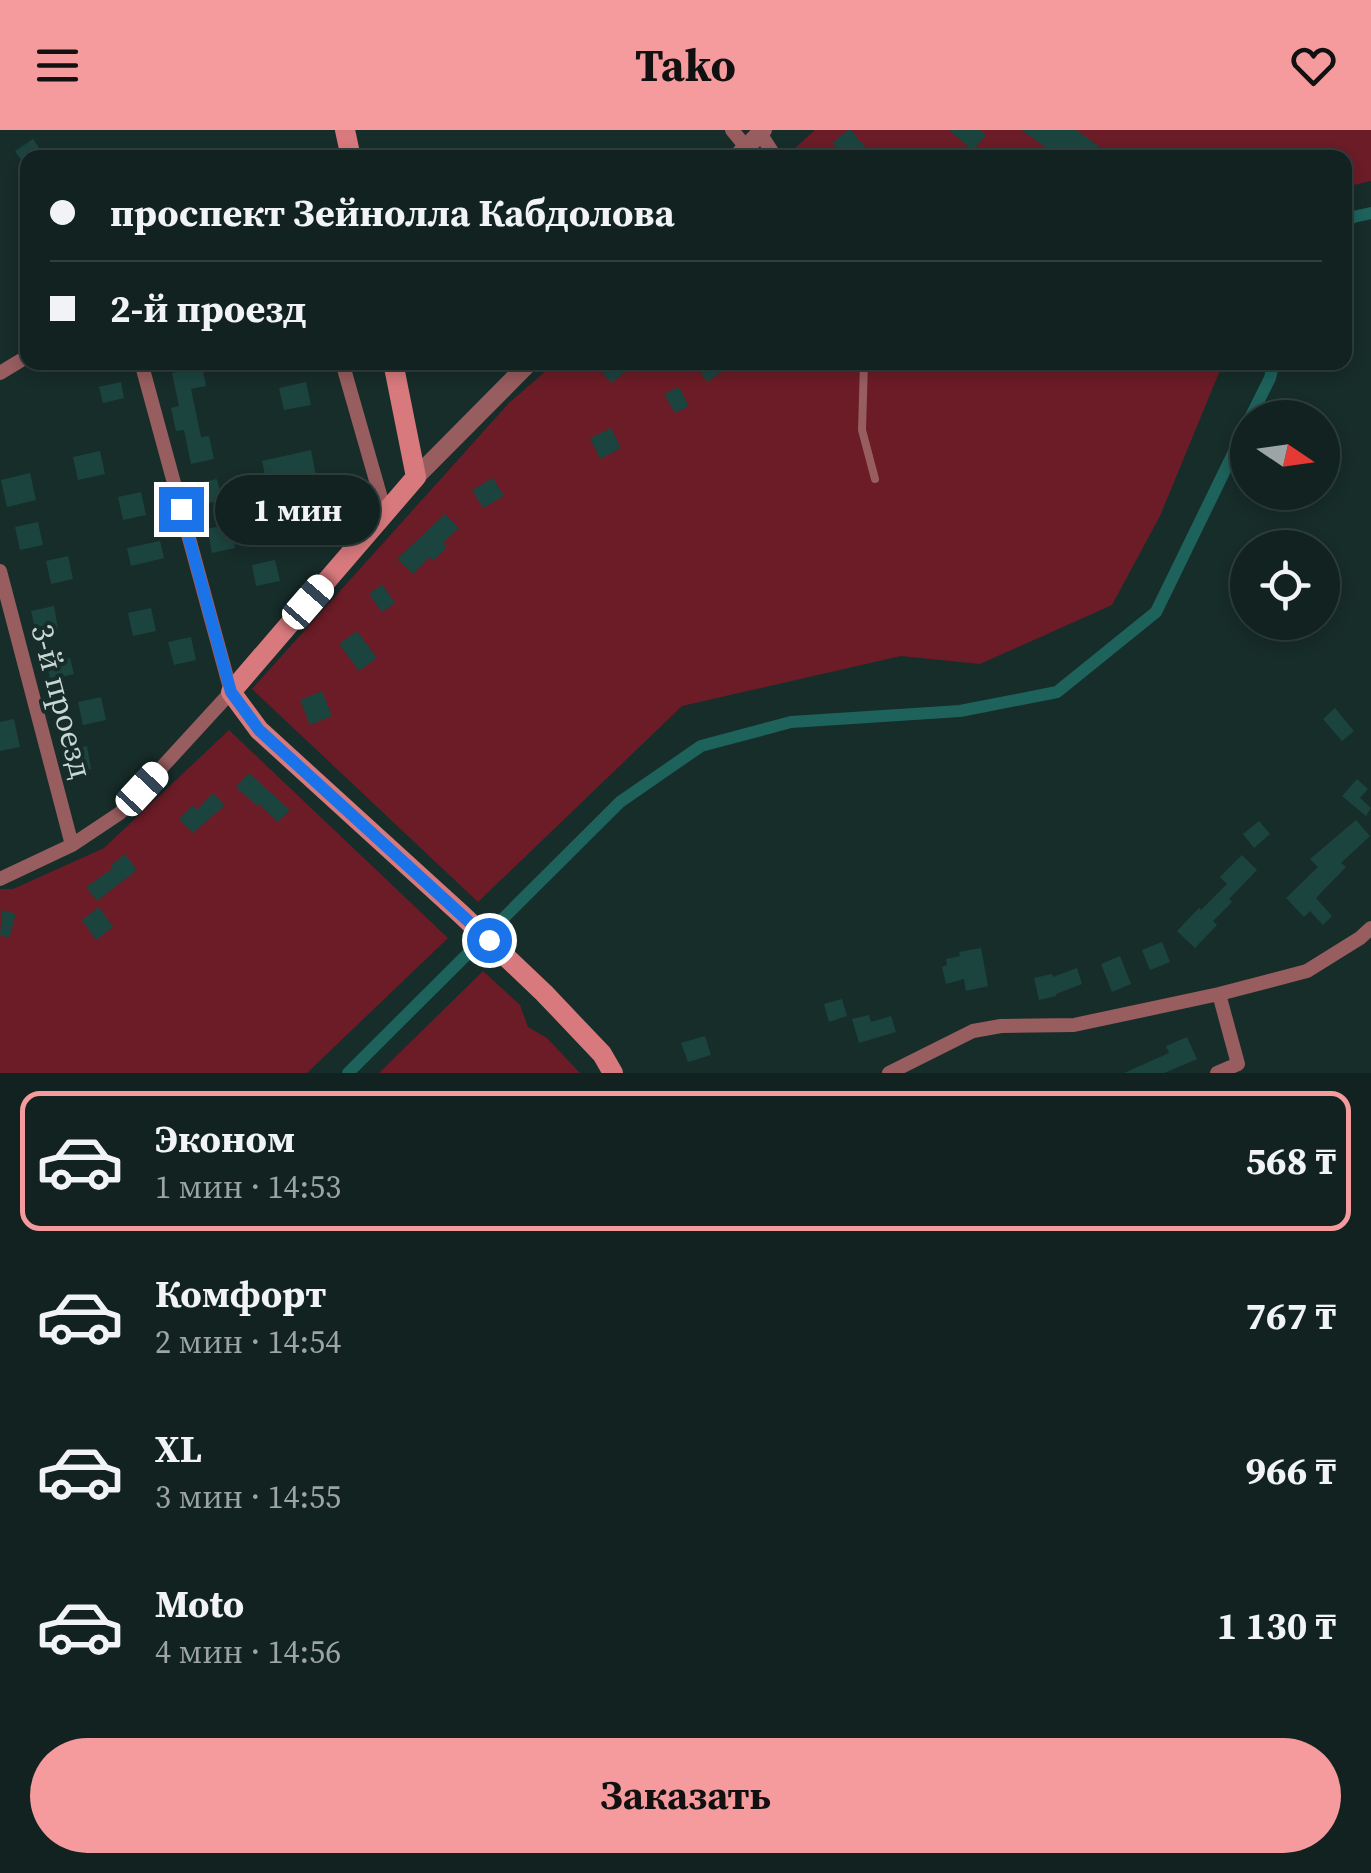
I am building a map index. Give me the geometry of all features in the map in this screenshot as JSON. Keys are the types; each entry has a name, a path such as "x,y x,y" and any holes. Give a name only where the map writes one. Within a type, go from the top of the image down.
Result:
{"main road":[{"path":"394,370 416,477 231,692 259,730 544,992 602,1054 613,1073"}],"street":[{"path":"743,150 762,131"},
{"path":"0,879 72,845 120,813 231,692 144,370"},
{"path":"344,370 385,512"},
{"path":"416,477 522,370"},
{"name":"3-й проезд","path":"0,571 72,845"},
{"path":"889,1073 974,1030 1074,1025 1306,971 1371,928"},
{"path":"1217,1073 1239,1069 1218,994"}],"lane":[{"path":"864,370 862,430 875,479"}],"shaded area":[{"path":"815,130 1371,130 1371,181 1352,185 1352,150 793,150"},
{"path":"547,370 1220,370 1160,516 1112,605 980,664 901,656 682,706 478,902 252,689 509,403"},
{"path":"229,730 448,938 307,1073 0,1073 0,889 13,889 104,848"},
{"path":"483,971 520,1005 528,1027 547,1038 580,1073 379,1073"}],"building":[{"path":"851,130 866,148 838,150 832,143"},
{"path":"949,130 980,130 986,135 972,150"},
{"path":"1021,130 1076,130 1099,146 1096,150 1050,150"},
{"path":"33,139 41,150 20,150 20,158 15,151"},
{"path":"203,370 206,386 191,389 201,437 209,436 214,459 191,464 184,430 176,431 171,408 179,406 172,373"},
{"path":"600,370 628,370 611,383"},
{"path":"699,370 725,370 707,382"},
{"path":"121,382 124,398 103,403 99,387"},
{"path":"306,382 311,405 284,410 279,388"},
{"path":"679,387 689,406 675,413 664,394"},
{"path":"611,428 621,448 600,459 590,438"},
{"path":"311,450 318,486 270,497 262,461"},
{"path":"100,451 105,474 78,480 73,457"},
{"path":"30,473 36,500 7,507 1,480"},
{"path":"493,478 504,496 483,508 472,490"},
{"path":"217,479 222,500 198,505 193,484"},
{"path":"141,492 146,515 123,520 118,497"},
{"path":"445,514 459,528 443,543 447,547 433,561 430,557 413,574 397,559"},
{"path":"38,522 43,545 20,550 15,527"},
{"path":"230,524 235,548 212,553 207,529"},
{"path":"160,541 164,558 131,566 127,548"},
{"path":"68,556 73,579 51,584 46,561"},
{"path":"275,560 280,581 256,586 252,565"},
{"path":"382,584 395,603 382,612 369,594"},
{"path":"54,606 58,629 36,634 31,611"},
{"path":"151,608 156,631 133,636 128,613"},
{"path":"357,631 377,658 359,671 339,644"},
{"path":"191,637 196,660 174,665 168,642"},
{"path":"70,658 74,674 50,680 47,663"},
{"path":"322,691 332,716 310,725 300,700"},
{"path":"101,697 106,720 83,725 78,702"},
{"path":"1335,708 1354,731 1342,741 1323,719"},
{"path":"14,719 20,747 0,751 0,722"},
{"path":"87,746 91,769 69,774 64,751"},
{"path":"249,773 290,810 278,822 236,787"},
{"path":"1357,779 1368,789 1360,798 1371,808 1366,816 1342,796"},
{"path":"213,793 225,805 193,833 179,819 193,805 197,810"},
{"path":"1356,820 1370,836 1341,863 1346,867 1316,898 1332,916 1323,925 1310,911 1304,917 1286,898 1318,867 1310,859"},
{"path":"1259,821 1270,834 1254,848 1243,834"},
{"path":"125,854 137,870 97,901 86,887"},
{"path":"1242,855 1257,870 1229,899 1232,902 1213,921 1217,925 1195,948 1177,931 1227,884 1220,877"},
{"path":"99,907 113,927 96,940 82,920"},
{"path":"2,910 16,914 9,938 0,935"},
{"path":"1162,942 1170,962 1150,970 1142,950"},
{"path":"981,948 988,986 966,991 964,979 946,984 942,967 947,965 946,959"},
{"path":"1120,956 1131,984 1112,992 1101,964"},
{"path":"1077,968 1082,984 1039,1000 1034,978 1052,974 1053,977"},
{"path":"842,999 847,1016 829,1022 824,1004"},
{"path":"869,1015 871,1022 891,1016 896,1032 859,1043 852,1019"},
{"path":"705,1036 711,1055 688,1062 681,1043"},
{"path":"1187,1037 1197,1059 1164,1073 1124,1073 1169,1053 1166,1046"}],"waterway":[{"path":"1352,218 1371,213"},
{"path":"1259,400 1272,370"},
{"path":"348,1073 620,802 701,746 791,722 960,711 1057,692 1156,612 1230,460"}],"route":[{"path":"181,509 231,692 259,730 489,940"}]}
